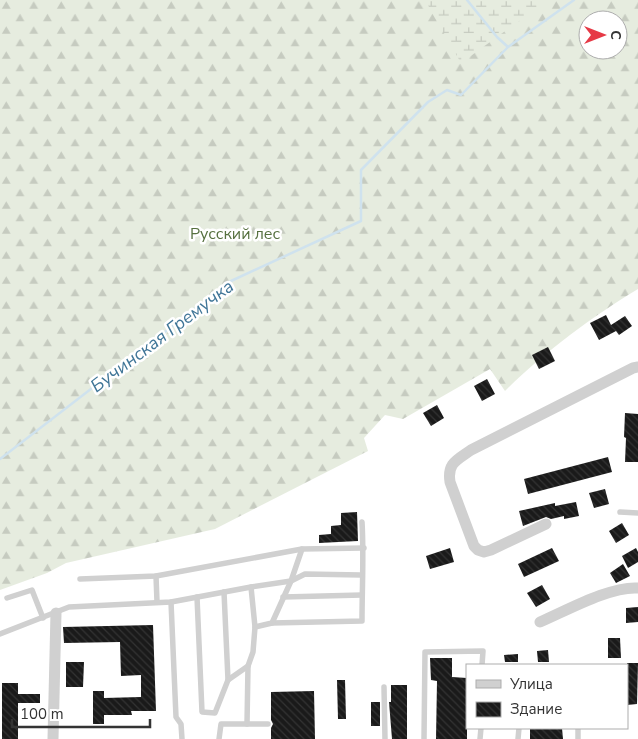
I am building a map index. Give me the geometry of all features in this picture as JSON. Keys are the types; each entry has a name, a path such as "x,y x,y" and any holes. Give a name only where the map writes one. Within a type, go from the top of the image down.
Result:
{"street":[{"path":"546,524 491,550 484,552 478,550 474,546 450,482 448,473 452,464 471,450 638,367"},
{"path":"540,622 622,588 638,588"},
{"path":"53,739 56,613"}],"lane":[{"path":"620,512 638,513"},
{"path":"255,627 272,623 362,621 361,575 364,548 362,522"},
{"path":"80,578 156,576 302,550 364,548"},
{"path":"272,623 291,581 302,550"},
{"path":"0,634 69,607 171,602 291,581 305,574 361,575"},
{"path":"156,576 157,602"},
{"path":"248,724 248,666 253,652 255,627 251,587"},
{"path":"7,598 32,590 43,618"},
{"path":"215,713 228,680 224,592"},
{"path":"283,597 362,595"},
{"path":"197,597 202,712 215,713"},
{"path":"171,602 176,717 181,724 182,739"},
{"path":"424,739 425,652 483,651 482,664"},
{"path":"228,680 248,666"},
{"path":"384,686 385,739"},
{"path":"215,713 221,724 219,739"},
{"path":"221,724 268,724"}],"green space":[{"name":"Русский лес","path":"0,0 638,0 638,289 568,336 505,391 490,369 403,419 385,415 364,438 368,451 215,529 66,563 47,573 0,590"},
{"path":"425,0 541,0 544,3 461,63"}],"building":[{"path":"606,315 611,325 625,316 632,326 619,335 616,331 599,340 590,323"},
{"path":"548,347 555,361 539,369 532,355"},
{"path":"487,379 495,394 482,401 474,386"},
{"path":"437,405 444,418 431,426 423,413"},
{"path":"625,413 638,414 638,462 625,462"},
{"path":"608,457 612,472 528,494 524,479"},
{"path":"605,489 609,504 594,508 589,493"},
{"path":"576,502 579,516 564,519 564,516 551,519 546,517 523,526 519,511 555,503 555,506"},
{"path":"357,512 358,541 319,543 319,535 331,534 331,526 341,525 341,513"},
{"path":"622,523 629,535 616,543 609,531"},
{"path":"450,548 454,562 430,569 426,556"},
{"path":"552,548 559,561 524,577 518,564"},
{"path":"636,548 638,562 628,568 622,556"},
{"path":"623,564 630,576 616,583 610,573"},
{"path":"542,585 550,599 536,607 527,593"},
{"path":"638,607 638,622 626,623 626,608"},
{"path":"153,625 156,711 131,711 132,715 104,715 104,724 93,724 93,691 104,691 104,698 141,697 141,675 121,676 120,642 64,643 63,627"},
{"path":"608,638 620,638 621,658 608,658"},
{"path":"548,650 549,662 538,662 537,651"},
{"path":"518,654 518,662 505,662 504,655"},
{"path":"430,658 452,658 452,677 466,678 467,739 436,739 437,681 431,680"},
{"path":"66,662 84,662 83,687 66,687"},
{"path":"638,663 637,704 628,705 627,664"},
{"path":"337,680 345,680 346,719 338,719"},
{"path":"2,683 18,683 18,694 40,694 40,703 18,703 18,739 2,739"},
{"path":"391,685 407,685 407,739 392,739 389,702 391,702"},
{"path":"314,691 315,739 271,739 273,724 271,720 271,692"},
{"path":"371,702 380,702 380,726 371,726"},
{"path":"530,729 562,729 563,739 530,739"}],"waterway":[{"path":"467,0 497,37 508,47"},
{"name":"Бучинская Гремучка","path":"0,459 231,281 361,221 361,170 428,102 447,90 461,95 508,47 574,0"}]}
